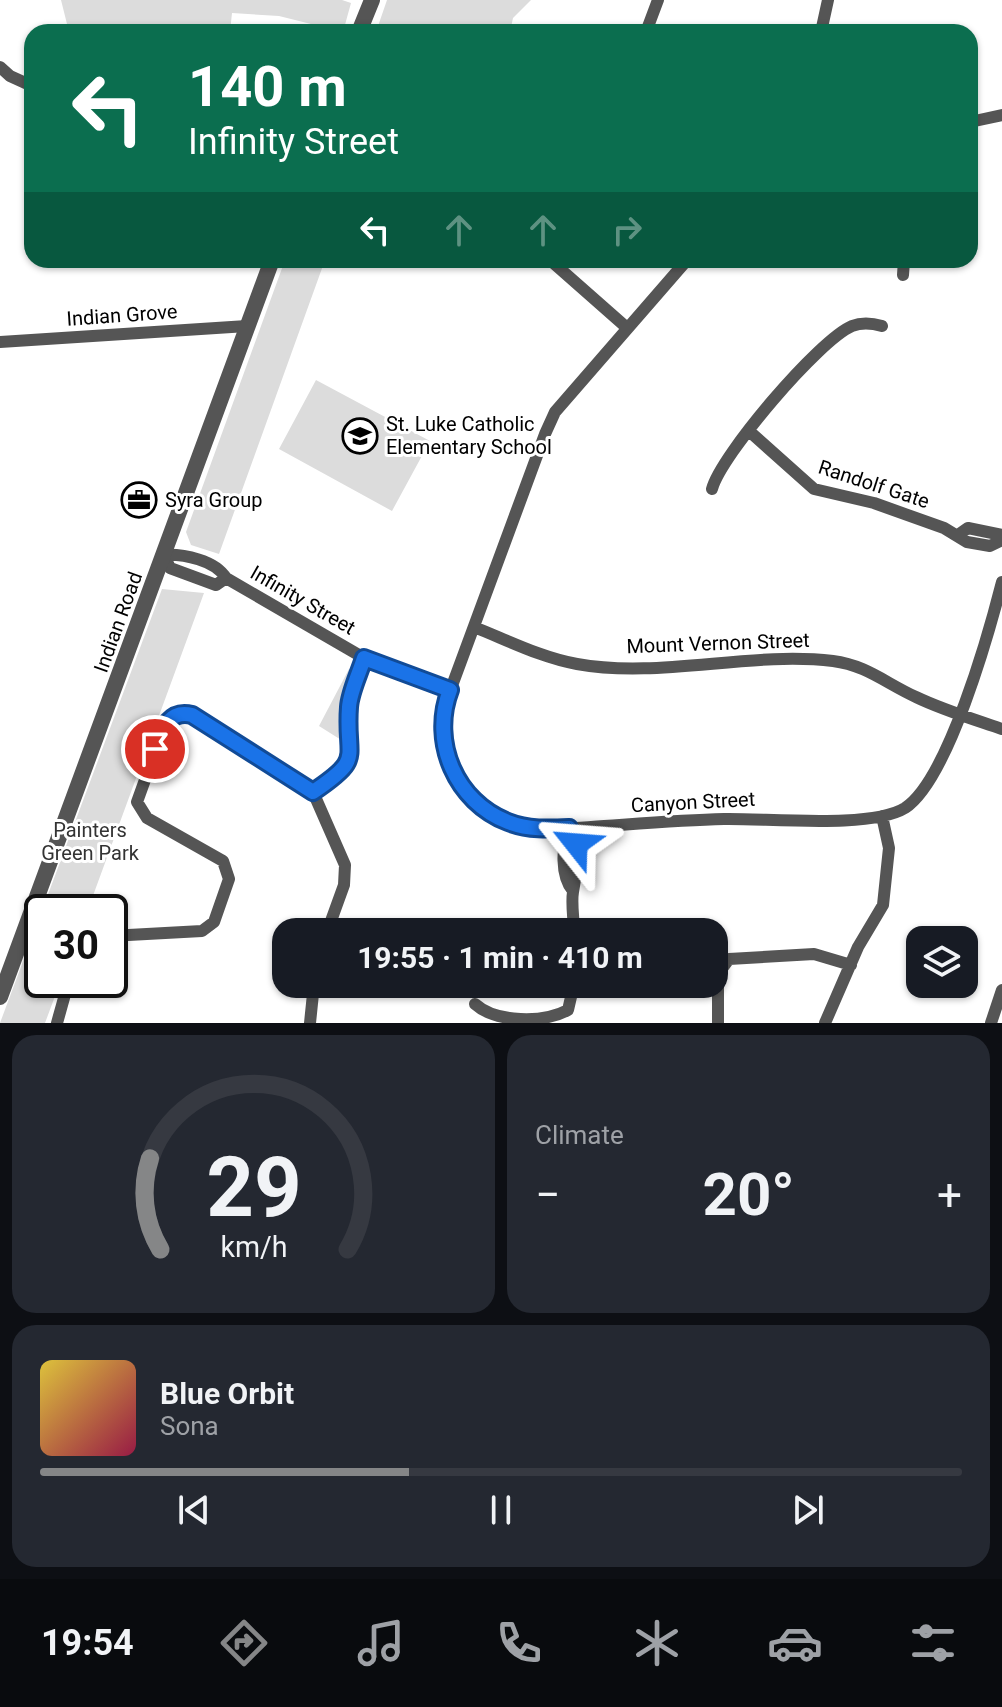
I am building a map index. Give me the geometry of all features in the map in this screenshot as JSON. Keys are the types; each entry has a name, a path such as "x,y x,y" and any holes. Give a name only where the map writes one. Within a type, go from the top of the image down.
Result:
{"street":[{"path":"362,24 372,0"},
{"path":"649,24 658,0"},
{"path":"823,24 828,0"},
{"path":"0,67 24,82"},
{"path":"978,120 1002,115"},
{"name":"Indian Road","path":"0,997 269,268"},
{"path":"559,268 626,327"},
{"name":"Canyon Street","path":"680,268 555,412 450,690 443,717 444,747 460,783 471,797 510,823 530,828 715,819 856,820 882,816 904,808 924,790 959,714 1002,582"},
{"path":"903,268 903,275"},
{"path":"712,489 717,472 749,431 828,343 851,327 871,322 882,326"},
{"name":"Indian Grove","path":"0,342 247,326"},
{"name":"Randolf Gate","path":"749,431 814,489 874,503 958,535 968,528 1002,537"},
{"name":"Infinity Street","path":"164,555 182,554 220,569 226,578 364,658 450,690"},
{"name":"Mount Vernon Street","path":"474,627 577,665 626,667 796,658 836,661 862,667 914,696 1002,729"},
{"path":"313,792 338,775 352,754 349,706 364,658"},
{"path":"128,935 202,931 214,922 229,879 223,861 147,818 137,802 164,727 171,718 182,712 192,715 313,792 345,865 344,885 332,918"},
{"path":"825,1023 883,905 889,848 882,816"},
{"path":"569,828 576,844 578,882 573,891 574,918"},
{"path":"718,1023 718,974 729,959 814,954 851,965"},
{"path":"991,1023 1002,990"},
{"path":"57,1023 64,998"},
{"path":"310,1023 313,998"},
{"path":"475,1004 493,1016 548,1019 568,1010 571,998"}],"green space":[{"path":"61,0 342,0 351,3 345,24 311,24 279,16 232,13 231,24 67,24"},
{"path":"387,0 531,0 513,18 512,24 379,24"},
{"path":"282,268 322,268 219,554 191,545 186,532"},
{"path":"316,380 430,441 392,511 279,449"},
{"name":"Painters Green Park","path":"162,589 204,593 94,894 48,894"},
{"path":"349,669 355,672 339,708 346,743 319,726"},
{"name":"Painters Green Park","path":"24,959 24,998 54,998 45,1023 0,1023"}],"place":[{"name":"St. Luke Catholic Elementary School","path":"360,436"},
{"name":"Syra Group","path":"139,500"}],"route":[{"path":"155,749 164,727 171,718 182,712 223,732 313,792 338,775 352,754 349,706 364,658 450,690 443,717 444,747 460,783 484,809 510,823 530,828 569,828 576,844"}]}
